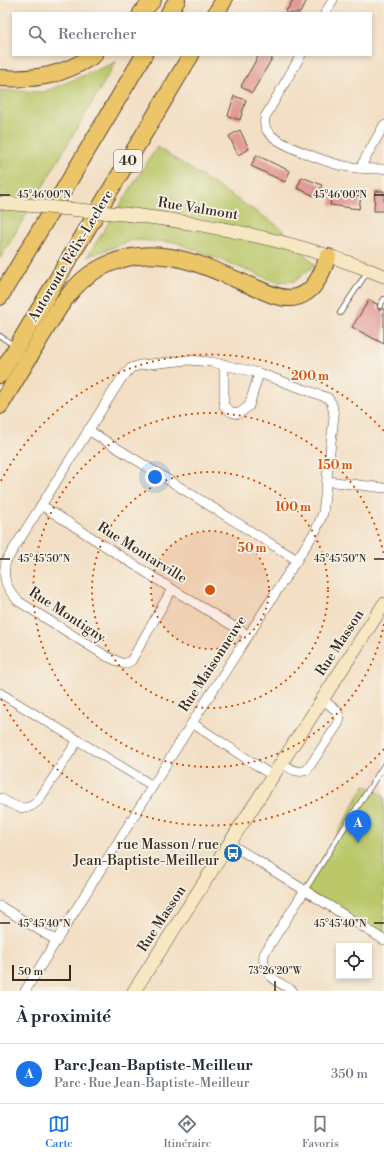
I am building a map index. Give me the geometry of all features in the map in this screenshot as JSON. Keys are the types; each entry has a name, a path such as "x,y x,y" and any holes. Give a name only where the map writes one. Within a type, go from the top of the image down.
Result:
{"highway":[{"path":"142,12 153,0"},
{"path":"170,12 177,0"},
{"path":"217,12 224,0"},
{"path":"0,78 28,79 52,76 69,70 92,56"},
{"path":"0,297 143,56"},
{"name":"Autoroute Félix-Leclerc","path":"0,375 190,56"},
{"path":"0,406 65,299 85,278 107,265 135,256 172,256 199,264 274,295 289,298 300,295 312,288 320,276 328,257"}],"street":[{"path":"326,12 333,0"},
{"path":"300,56 265,117 264,124 266,130 279,141 312,155 350,167 384,169"},
{"path":"360,168 384,125"},
{"name":"Rue Valmont","path":"0,203 132,215 236,231 328,257 384,276"},
{"name":"Rue Maisonneuve","path":"25,991 57,942 192,723 320,522 327,481 334,416 332,404 328,398 259,373 224,364 189,360 140,364 131,368 121,379"},
{"path":"224,364 224,406 231,412 238,414 249,406 259,373"},
{"name":"Rue Montigny","path":"121,379 6,561 3,577 12,594 25,605 106,656 124,664 131,661 172,589"},
{"path":"88,430 297,560"},
{"path":"327,481 384,488"},
{"name":"Rue Montarville","path":"41,505 172,589 248,635"},
{"name":"Rue Masson","path":"134,991 384,604"},
{"path":"0,693 153,786"},
{"name":"Rue Masson","path":"282,763 293,770 301,772 308,770 338,724 340,719 337,711 322,699"},
{"path":"192,723 273,776"},
{"path":"0,798 20,808 33,806 38,801 78,740"},
{"path":"229,843 384,940"},
{"path":"293,991 269,976 264,969 263,961 264,954 305,890"},
{"path":"0,906 57,942"}],"lane":[{"path":"340,313 368,270"},
{"path":"380,306 384,299"},
{"path":"0,336 17,347"},
{"path":"305,890 384,765"}],"shaded area":[{"path":"384,755 384,796 365,785"}],"green space":[{"path":"116,62 0,259 0,90 44,92"},
{"path":"157,147 278,226 315,265 295,281 277,282 175,242 133,240 87,257"},
{"path":"365,785 384,796 384,938 305,890"}],"building":[{"path":"293,0 307,0 301,12 286,12"},
{"path":"258,56 273,56 252,93 241,86"},
{"path":"234,96 246,100 240,120 228,116"},
{"path":"240,130 249,149 238,155 229,136"},
{"path":"256,155 290,171 285,182 251,166"},
{"path":"302,177 322,185 317,197 297,188"},
{"path":"375,191 384,191 384,211 374,211"},
{"path":"332,192 361,196 359,209 330,205"},
{"path":"369,300 377,304 378,309 384,309 384,344 352,327"}],"place":[{"name":"Parc Jean-Baptiste-Meilleur","path":"358,843"},
{"name":"rue Masson / rue Jean-Baptiste-Meilleur","path":"233,853"}]}
